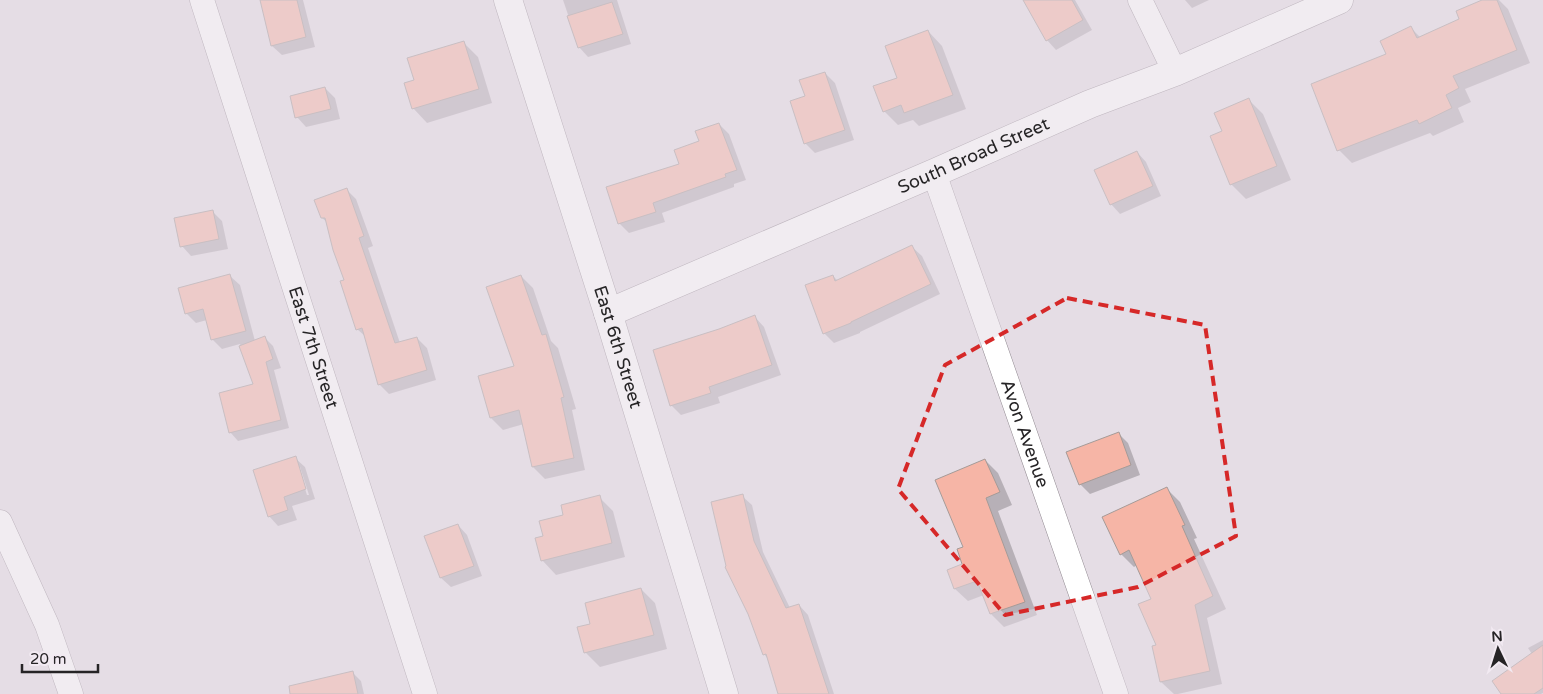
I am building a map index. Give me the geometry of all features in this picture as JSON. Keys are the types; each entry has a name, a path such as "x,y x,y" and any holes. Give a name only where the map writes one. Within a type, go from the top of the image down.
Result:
{"street":[{"name":"East 7th Street","path":"202,0 425,694"},
{"name":"East 6th Street","path":"508,0 608,313 724,694"},
{"path":"1140,0 1175,72"},
{"name":"South Broad Street","path":"608,313 934,174 1090,104 1175,72 1339,0"},
{"name":"Avon Avenue","path":"934,174 1116,694"},
{"path":"0,522 47,625 71,694"}],"highlighted area":[{"path":"1067,298 1205,325 1236,536 1138,587 1005,615 898,489 945,365"}],"building":[{"path":"260,0 297,0 306,37 271,46"},
{"path":"1023,0 1072,0 1083,20 1046,41"},
{"path":"1482,0 1497,0 1517,50 1453,76 1459,88 1446,95 1452,108 1419,124 1417,120 1337,151 1311,84 1386,54 1380,41 1411,26 1417,38 1459,19 1456,11"},
{"path":"612,2 623,34 578,48 567,16"},
{"path":"928,30 953,95 904,113 901,105 883,112 873,86 897,78 885,46"},
{"path":"464,41 479,89 412,109 404,83 414,80 407,58"},
{"path":"825,72 845,130 804,144 790,101 805,96 799,80"},
{"path":"325,87 331,109 295,118 290,96"},
{"path":"1249,98 1277,166 1230,185 1210,136 1222,131 1214,113"},
{"path":"719,123 737,170 725,174 726,177 653,203 656,212 618,224 606,187 679,164 674,150 699,141 695,131"},
{"path":"1137,151 1153,186 1110,205 1094,170"},
{"path":"347,188 364,236 359,238 395,343 417,337 427,370 378,385 362,328 356,330 340,281 344,280 333,250 325,218 321,218 314,200"},
{"path":"213,210 219,239 180,247 174,218"},
{"path":"912,245 931,284 851,323 823,334 805,285 833,275 835,281"},
{"path":"230,274 246,331 211,340 203,309 185,314 178,288"},
{"path":"521,275 542,335 546,334 564,397 561,398 574,458 532,467 519,410 490,418 478,376 514,366 486,287"},
{"path":"755,315 772,365 709,387 711,393 670,406 653,350 719,329"},
{"path":"265,336 273,359 266,362 281,420 229,433 219,393 253,384 239,346"},
{"path":"1119,432 1131,465 1079,485 1066,452"},
{"path":"296,456 306,489 284,497 288,510 268,517 253,470"},
{"path":"985,459 1000,492 986,498 1025,602 990,614 977,581 954,589 947,570 962,564 957,549 963,547 935,480"},
{"path":"1167,487 1185,525 1182,526 1213,596 1195,605 1210,671 1160,682 1152,646 1156,645 1138,604 1151,599 1129,550 1120,555 1102,517"},
{"path":"743,494 754,541 786,608 799,604 829,694 778,694 766,654 763,655 748,614 725,567 711,502"},
{"path":"600,495 612,543 541,561 535,538 543,536 539,521 563,515 561,505"},
{"path":"458,524 474,566 440,578 424,536"},
{"path":"641,588 654,635 584,653 577,627 590,624 585,603"},
{"path":"1543,645 1543,688 1534,694 1501,694 1492,681"},
{"path":"353,671 358,694 290,694 289,686"}]}
